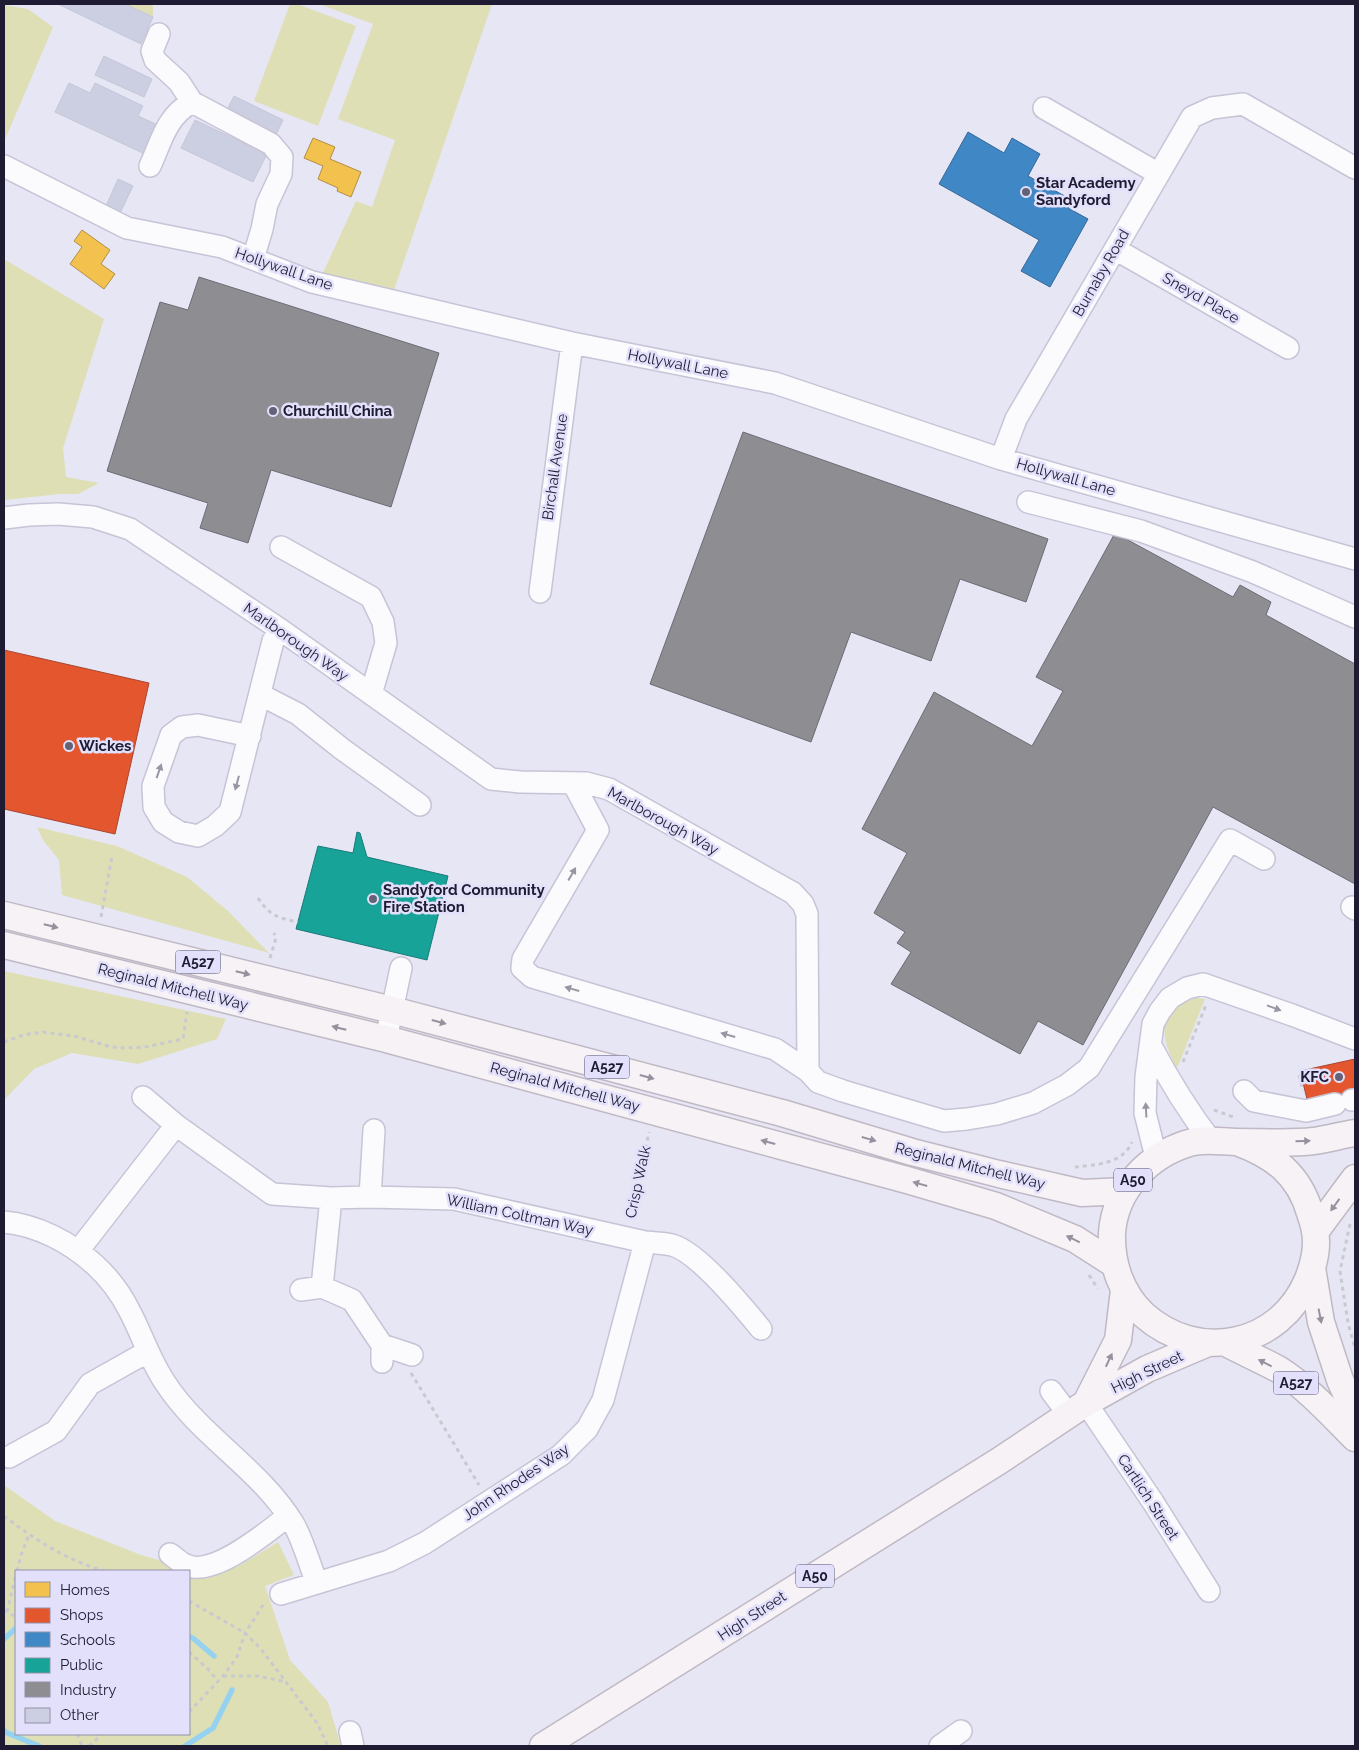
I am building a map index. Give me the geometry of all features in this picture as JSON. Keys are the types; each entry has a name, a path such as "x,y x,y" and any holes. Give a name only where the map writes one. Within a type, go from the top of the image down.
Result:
{"main road":[{"name":"Reginald Mitchell Way","path":"4,915 392,1010 782,1113 912,1152 999,1174 1082,1193 1125,1191"},
{"name":"Reginald Mitchell Way","path":"4,946 386,1040 778,1144 996,1206 1075,1239 1114,1264"},
{"path":"1237,1142 1314,1141 1355,1133"},
{"name":"A50","path":"1199,1140 1237,1142 1254,1148 1286,1169 1306,1198 1315,1232 1316,1249 1312,1268 1302,1294 1288,1312 1270,1327 1244,1339 1217,1343 1175,1336 1155,1325 1138,1309 1112,1292 1114,1264 1112,1230 1116,1213 1125,1191 1138,1173 1156,1157 1188,1143 1199,1140"},
{"path":"1315,1232 1355,1178"},
{"name":"A527","path":"1312,1268 1321,1322 1340,1380 1355,1413"},
{"name":"High Street","path":"1077,1409 1118,1340 1112,1292"},
{"name":"A527","path":"1217,1343 1278,1369 1323,1405 1355,1438"},
{"name":"High Street","path":"543,1746 991,1466 1077,1409 1147,1369 1217,1343"}],"street":[{"path":"159,34 152,51 155,60 179,82 192,102 271,144 282,157 281,174 267,204 253,259"},
{"path":"150,166 170,122 180,109 192,102"},
{"name":"Burnaby Road","path":"1001,459 1016,419 1192,118 1212,108 1243,104 1355,168"},
{"path":"1044,108 1159,174"},
{"name":"Hollywall Lane","path":"4,166 127,228 222,247 312,282 572,342 775,383 1001,459 1355,559"},
{"name":"Sneyd Place","path":"1115,249 1288,348"},
{"name":"Birchall Avenue","path":"540,592 572,342"},
{"path":"1028,502 1141,531 1253,572 1355,617"},
{"name":"Marlborough Way","path":"4,518 29,514 93,517 130,529 280,630 492,779 520,782 586,783 608,789 793,893 803,904 807,914 808,1071"},
{"path":"281,547 371,597 383,622 386,643 371,694"},
{"path":"250,736 198,725 182,727 171,735 153,786 154,807 163,822 179,832 198,836 215,826 230,812 250,736 273,641 280,630"},
{"path":"260,695 298,714 342,749 420,805"},
{"path":"573,783 598,830 523,959 522,968 532,977 774,1049 808,1071 818,1082 944,1121 997,1114 1034,1103 1067,1085 1089,1068 1230,840 1264,859"},
{"path":"386,1040 401,968"},
{"path":"1156,1157 1145,1113 1146,1077 1153,1024 1170,998 1186,988 1203,984 1221,998 1355,1039"},
{"path":"1151,1046 1168,1079 1211,1141"},
{"path":"1244,1091 1254,1101 1306,1111 1347,1102"},
{"name":"William Coltman Way","path":"143,1098 176,1125 272,1194 331,1198 454,1199 636,1240 673,1245 696,1260 737,1299 761,1329"},
{"path":"78,1252 176,1125"},
{"path":"370,1197 374,1130"},
{"path":"322,1287 331,1198"},
{"path":"4,1222 30,1227 56,1237 95,1264 129,1309 147,1352 166,1384 194,1420 237,1459 275,1499 294,1524 317,1583"},
{"name":"John Rhodes Way","path":"281,1594 389,1561 425,1543 561,1455 587,1429 603,1400 636,1240"},
{"path":"301,1290 322,1287 352,1300 382,1354 412,1355"},
{"path":"8,1457 56,1431 90,1384 147,1352"},
{"name":"Cartlich Street","path":"1051,1391 1077,1409 1153,1502 1208,1591"},
{"path":"170,1554 187,1566 203,1567 225,1561 288,1516"},
{"path":"940,1746 961,1731"}],"path":[{"path":"102,909 112,856"},
{"path":"258,898 270,913 278,918 298,922"},
{"path":"269,960 276,938 274,933"},
{"path":"1182,1070 1183,1060 1207,1002 1221,998"},
{"path":"4,1042 23,1035 43,1032 74,1036 111,1047 124,1048 174,1041 183,1039 187,1006"},
{"name":"Crisp Walk","path":"636,1240 650,1127"},
{"path":"1352,1219 1340,1271 1348,1323 1355,1348"},
{"path":"1087,1273 1112,1292"},
{"path":"412,1355 410,1372 489,1502"},
{"path":"4,1516 29,1535 68,1558 102,1570"},
{"path":"18,1570 29,1535"},
{"path":"6,1611 15,1580"},
{"path":"190,1711 237,1658 245,1633 264,1602 281,1594"},
{"path":"190,1602 245,1633 287,1682 317,1723 328,1746"},
{"path":"190,1653 218,1681"},
{"path":"223,1676 258,1676 287,1682"},
{"path":"89,1746 101,1735"}],"green space":[{"path":"125,4 153,4 153,17"},
{"path":"290,4 297,4 356,26 318,126 254,101"},
{"path":"319,4 492,4 394,290 322,275 356,201 372,207 395,140 338,119 373,24"},
{"path":"4,5 28,9 53,27 4,142"},
{"path":"4,259 104,319 63,448 66,477 99,483 78,494 4,500"},
{"path":"37,827 117,846 187,877 228,911 269,953 62,895 59,860 43,840"},
{"path":"4,971 226,1019 217,1039 138,1064 72,1053 34,1069 4,1100"},
{"path":"1197,998 1205,999 1176,1068 1166,1041 1165,1022 1177,1006"},
{"path":"4,1485 55,1521 141,1555 193,1570 237,1567 278,1542 294,1575 265,1586 290,1660 328,1702 341,1746 4,1746"}],"building: Homes":[{"path":"313,138 335,147 330,159 361,172 351,197 337,191 338,188 318,179 323,166 304,158"},
{"path":"82,230 110,250 101,264 115,274 104,289 70,264 82,247 74,241"}],"building: Shops":[{"name":"Wickes","path":"4,650 149,683 115,834 4,809"},
{"path":"1355,1059 1354,1107 1336,1111 1308,1103 1300,1071"}],"building: Schools":[{"path":"968,132 1004,153 1012,138 1040,154 1028,176 1072,200 1068,208 1088,219 1050,287 1021,271 1039,240 939,184"}],"building: Public":[{"name":"Sandyford Community Fire Station","path":"357,832 360,833 367,857 448,876 427,960 296,929 318,846 353,853"}],"building: Industry":[{"name":"Churchill China","path":"199,277 439,353 391,507 271,470 248,543 200,528 208,503 107,471 160,302 188,310"},
{"path":"743,432 1048,539 1026,602 960,579 931,661 851,632 811,742 650,684"},
{"path":"1115,533 1233,597 1240,585 1271,602 1266,615 1355,664 1355,884 1213,807 1083,1045 1038,1021 1020,1054 891,984 911,952 897,943 905,932 874,913 907,853 862,829 934,692 1032,746 1063,691 1036,677"}],"building: Other":[{"path":"58,4 125,4 153,17 141,44"},
{"path":"104,56 152,79 144,97 95,75"},
{"path":"69,83 90,93 95,83 143,106 138,116 160,126 147,155 55,112"},
{"path":"234,96 283,120 275,137 225,114"},
{"path":"195,120 267,154 253,182 181,148"},
{"path":"118,179 133,186 120,213 106,206"}],"waterway":[{"path":"4,1639 15,1629"},
{"path":"190,1637 214,1656"},
{"path":"185,1746 213,1728 232,1690"},
{"path":"4,1730 39,1746"}],"place":[{"name":"Star Academy Sandyford","path":"1026,192"},
{"name":"Churchill China","path":"273,411"},
{"name":"Wickes","path":"69,746"},
{"name":"Sandyford Community Fire Station","path":"373,899"},
{"name":"KFC","path":"1339,1077"}]}
